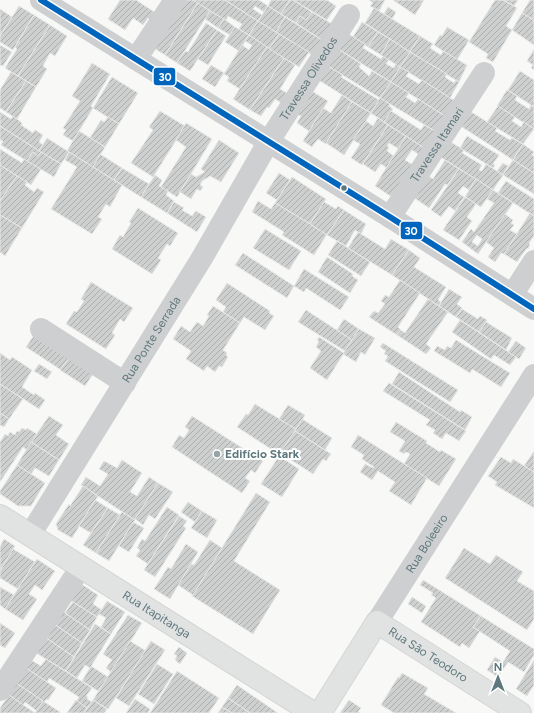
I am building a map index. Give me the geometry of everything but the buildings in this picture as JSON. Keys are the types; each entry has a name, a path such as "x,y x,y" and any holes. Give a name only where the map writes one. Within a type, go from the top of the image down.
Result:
{"main road":[{"name":"Rua Itapitanga","path":"0,516 313,713"},
{"name":"Rua Boleeiro","path":"320,713 377,622"},
{"name":"Rua São Teodoro","path":"377,622 520,713"}],"street":[{"path":"41,0 390,217 534,309"},
{"path":"136,59 175,0"},
{"name":"Travessa Olivedos","path":"269,142 349,15"},
{"name":"Travessa Itamari","path":"390,217 484,73"},
{"name":"Rua Ponte Serrada","path":"30,535 202,258 269,142"},
{"path":"512,295 534,261"},
{"path":"41,329 124,383"},
{"name":"Rua Boleeiro","path":"377,622 534,375"},
{"path":"0,690 81,567"}],"transit line":[{"name":"30","path":"41,0 390,217 534,309"}],"place":[{"name":"Edifício Stark","path":"217,454"}]}
